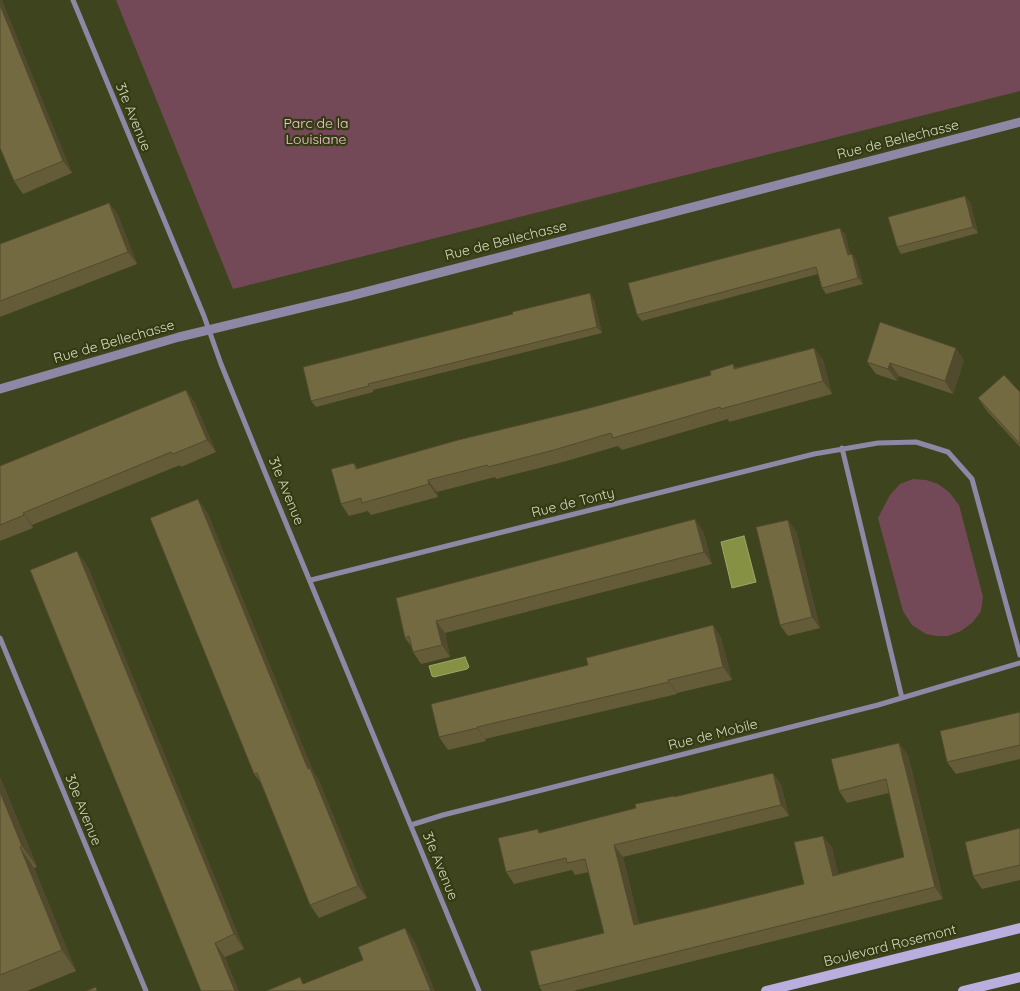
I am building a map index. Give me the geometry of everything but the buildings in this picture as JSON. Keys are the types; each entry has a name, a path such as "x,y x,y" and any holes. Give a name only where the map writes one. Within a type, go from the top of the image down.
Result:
{"main road":[{"name":"Boulevard Rosemont","path":"766,991 1020,928"},
{"path":"963,991 1020,977"}],"street":[{"name":"31e Avenue","path":"73,0 479,991"},
{"name":"Rue de Bellechasse","path":"0,390 209,330 1020,122"},
{"name":"Rue de Tonty","path":"311,580 814,454 878,443 916,442 948,452 972,480 1020,655"},
{"path":"842,448 902,698"},
{"name":"30e Avenue","path":"0,638 146,991"},
{"name":"Rue de Mobile","path":"411,825 443,815 902,698 1020,663"}],"green space":[{"name":"Parc de la Louisiane","path":"116,0 1020,0 1020,91 233,289"},
{"path":"913,479 926,480 938,484 949,492 959,505 983,597 981,611 973,622 961,631 948,636 926,634 912,625 903,611 878,518 890,495 900,484"}],"shaded area":[{"path":"744,536 756,582 732,588 721,542"},
{"path":"465,657 469,667 467,669 432,676 429,666"}]}
